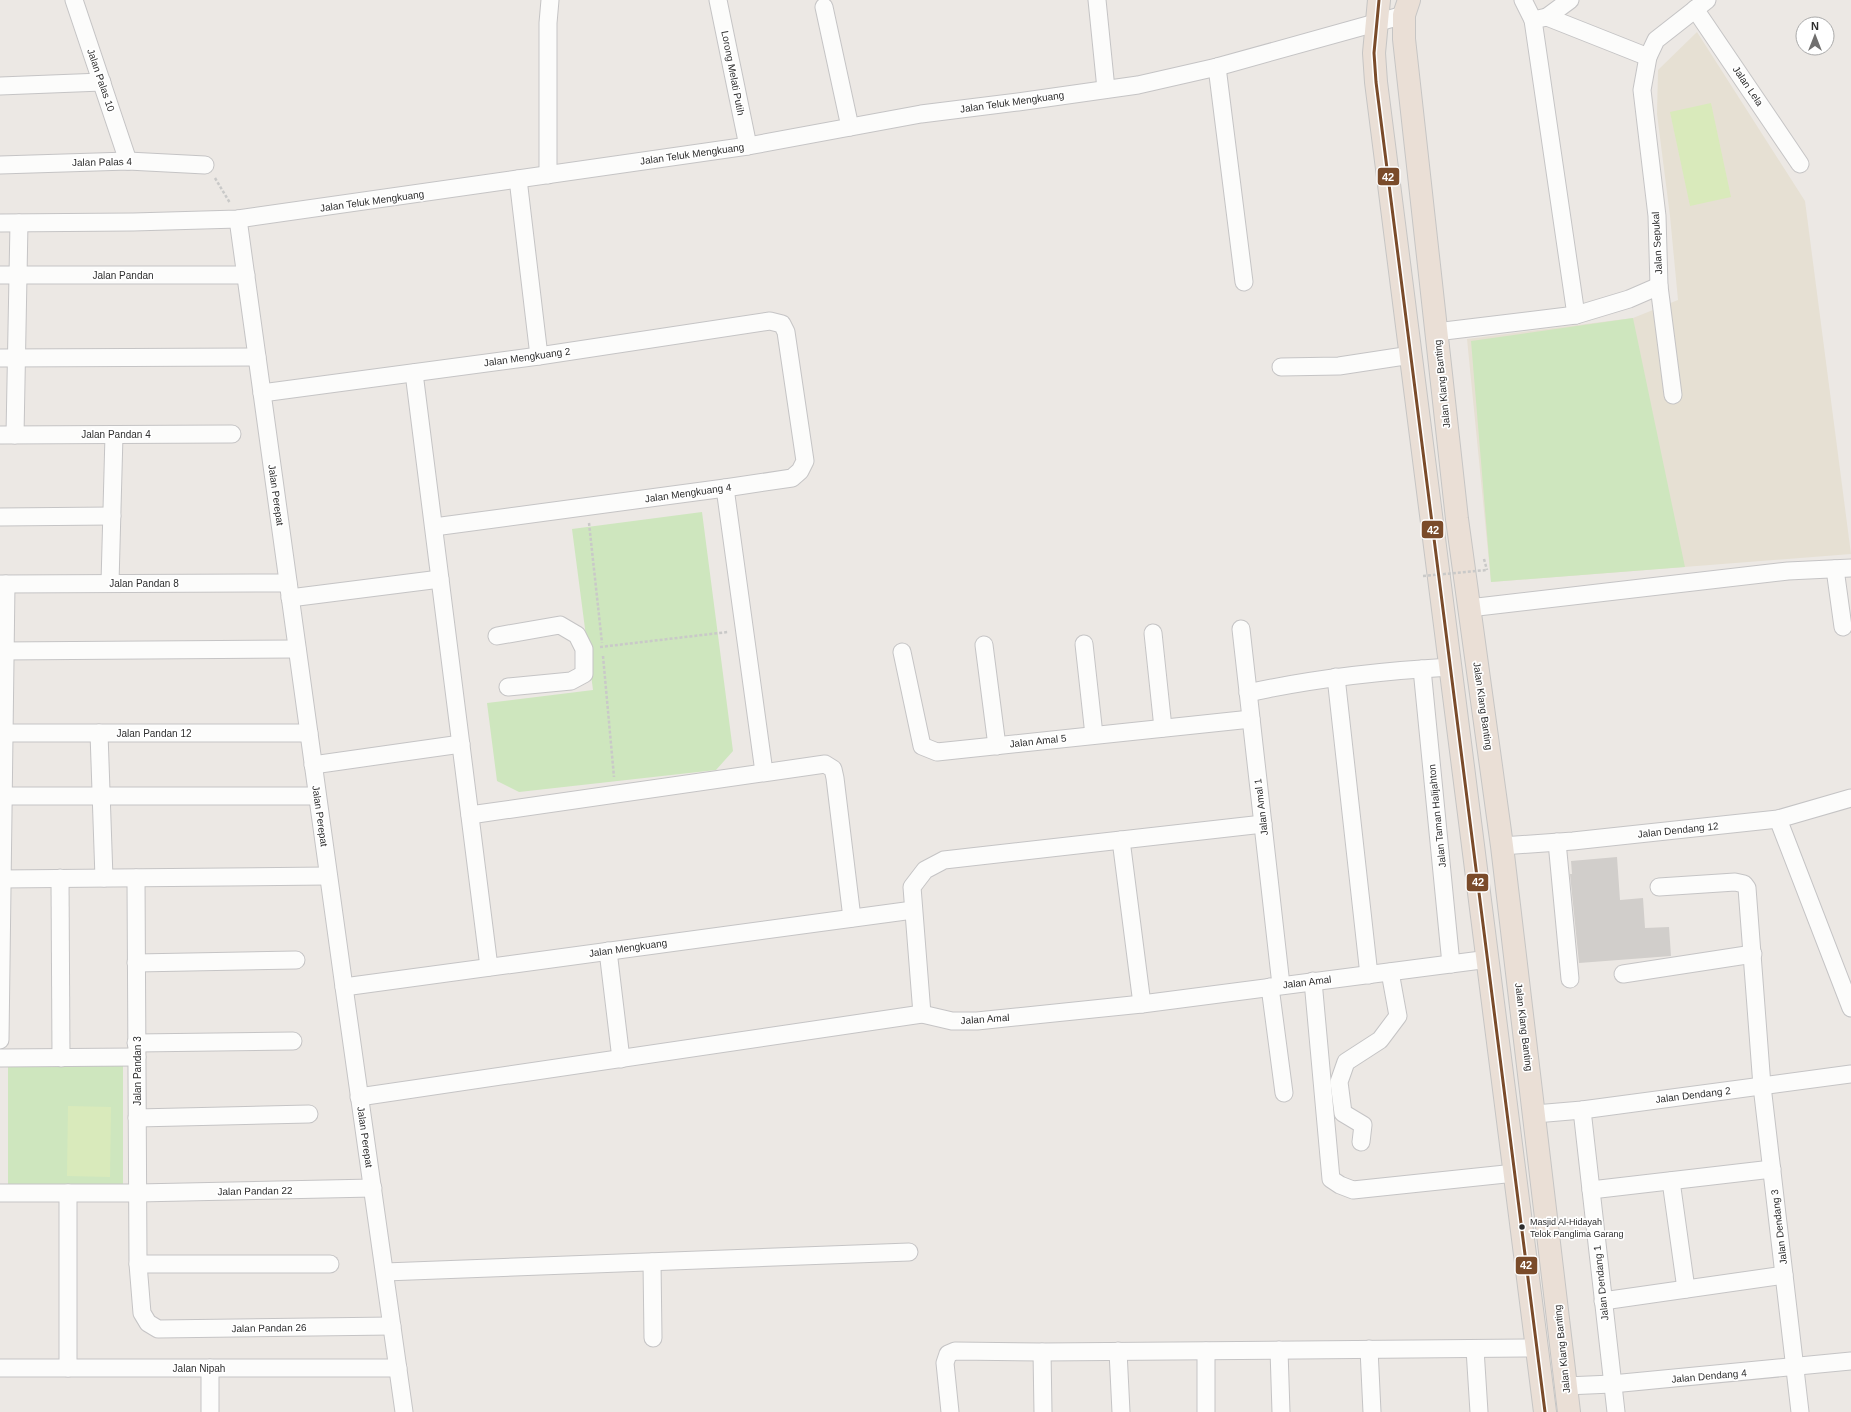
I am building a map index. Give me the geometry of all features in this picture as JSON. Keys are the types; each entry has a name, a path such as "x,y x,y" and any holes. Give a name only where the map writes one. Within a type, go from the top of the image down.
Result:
{"highway":[{"path":"1378,0 1374,53 1376,82 1450,667 1489,959 1545,1412"},
{"name":"Jalan Klang Banting","path":"1407,7 1404,39 1457,519 1502,846 1535,1114 1569,1412"}],"street":[{"name":"Jalan Palas 10","path":"74,0 128,161"},
{"path":"548,175 548,23 550,0"},
{"name":"Lorong Melati Putih","path":"718,0 748,146"},
{"path":"1097,0 1106,89"},
{"path":"1523,0 1540,18 1648,57"},
{"path":"1540,18 1570,0"},
{"name":"Jalan Sepukal","path":"1436,332 1576,315 1629,299 1659,286 1657,216 1642,90 1648,57 1656,40 1701,4"},
{"name":"Jalan Lela","path":"1701,4 1800,164"},
{"path":"824,7 850,127"},
{"name":"Jalan Teluk Mengkuang","path":"0,223 157,222 238,219 748,146 921,114 1106,89 1217,68 1376,22 1407,7"},
{"path":"1540,18 1576,315"},
{"path":"1217,68 1244,282"},
{"path":"0,86 102,82"},
{"name":"Jalan Palas 4","path":"0,165 128,161 205,165"},
{"path":"518,179 538,356"},
{"name":"Jalan Perepat","path":"238,219 328,876 404,1412"},
{"path":"7,434 8,358 18,275 19,223"},
{"name":"Jalan Pandan","path":"0,275 246,275"},
{"path":"1659,286 1673,395"},
{"name":"Jalan Mengkuang 2","path":"262,393 538,356 770,322 782,324 786,332"},
{"name":"Jalan Mengkuang 4","path":"434,527 792,478 800,471 805,461 786,332"},
{"path":"1282,367 1339,366 1411,355"},
{"path":"8,358 257,357"},
{"path":"414,373 489,967"},
{"name":"Jalan Pandan 4","path":"7,434 232,434"},
{"path":"110,583 114,434"},
{"path":"725,488 764,772"},
{"path":"0,517 112,516"},
{"path":"1469,608 1788,571 1843,568 1843,627"},
{"name":"Jalan Pandan 8","path":"3,584 110,583 289,590 440,579"},
{"path":"0,1040 3,584"},
{"path":"497,636 560,624 577,635 584,649 584,674 571,681 508,687"},
{"name":"Jalan Amal 1","path":"1241,629 1263,824 1284,1093"},
{"path":"1153,633 1163,728"},
{"path":"1084,644 1094,736"},
{"path":"984,645 997,746"},
{"path":"3,651 297,649"},
{"name":"Jalan Amal 5","path":"902,652 922,746 937,752 1251,719"},
{"path":"1248,693 1287,685 1336,678 1450,667"},
{"name":"Jalan Taman Halijahton","path":"1422,669 1451,964"},
{"path":"1336,678 1369,974"},
{"name":"Jalan Pandan 12","path":"2,732 309,733"},
{"path":"98,733 104,878"},
{"path":"313,765 461,744"},
{"path":"470,815 825,764 833,769 835,778 852,918"},
{"path":"2,796 318,796"},
{"name":"Jalan Dendang 12","path":"1502,846 1557,842 1778,819 1851,798"},
{"path":"1778,819 1851,1008"},
{"path":"359,1098 922,1014 912,887 925,870 944,860 1263,824"},
{"path":"1121,840 1142,1004"},
{"path":"1557,842 1570,979"},
{"path":"1,879 328,876"},
{"path":"60,878 61,1058"},
{"name":"Jalan Pandan 3","path":"136,878 138,1264 142,1313 148,1323"},
{"name":"Jalan Dendang 3","path":"1659,888 1735,882 1744,884 1747,888 1762,1086 1800,1412"},
{"name":"Jalan Mengkuang","path":"344,987 913,910"},
{"path":"608,951 621,1059"},
{"path":"1623,974 1753,954"},
{"name":"Jalan Amal","path":"922,1014 952,1021 977,1021 1142,1004 1489,959"},
{"path":"136,963 296,960"},
{"path":"1362,1142 1363,1125 1343,1113 1339,1082 1346,1062 1380,1040 1398,1016 1390,972"},
{"path":"1313,981 1331,1179 1340,1185 1353,1190 1516,1173"},
{"path":"0,1058 61,1058 137,1050 293,1041"},
{"name":"Jalan Dendang 2","path":"1535,1114 1582,1110 1762,1086 1851,1076"},
{"name":"Jalan Dendang 1","path":"1582,1110 1616,1412"},
{"path":"137,1118 309,1114"},
{"path":"1591,1190 1772,1169"},
{"path":"1671,1181 1686,1289"},
{"name":"Jalan Pandan 22","path":"0,1194 138,1193 372,1188"},
{"path":"68,1193 68,1368"},
{"path":"385,1272 909,1252"},
{"path":"652,1262 653,1338"},
{"path":"138,1264 330,1264"},
{"path":"1603,1302 1784,1275"},
{"name":"Jalan Pandan 26","path":"148,1323 158,1329 392,1326"},
{"path":"950,1412 945,1363 948,1354 955,1351 1042,1352 1538,1348"},
{"path":"1369,1349 1372,1412"},
{"path":"1475,1349 1479,1412"},
{"path":"1279,1350 1281,1412"},
{"path":"1118,1351 1121,1412"},
{"path":"1206,1351 1206,1412"},
{"path":"1042,1352 1043,1412"},
{"name":"Jalan Dendang 4","path":"1566,1386 1612,1384 1795,1368 1851,1361"},
{"name":"Jalan Nipah","path":"0,1368 398,1368"},
{"path":"210,1368 210,1412"}],"path":[{"path":"205,165 217,180 238,219"},
{"path":"587,507 602,647"},
{"path":"1422,576 1487,570"},
{"path":"584,649 745,630"},
{"path":"603,655 616,794"}],"shaded area":[{"path":"1697,32 1805,201 1851,554 1491,582 1467,339 1633,318 1678,300 1670,216 1657,114 1658,70"}],"green space":[{"path":"1711,103 1731,197 1690,206 1670,112"},
{"path":"1633,318 1685,567 1491,582 1471,341"},
{"path":"702,512 733,751 716,770 519,792 497,781 487,703 593,690 572,529"},
{"path":"8,1064 123,1064 123,1184 8,1184"},
{"path":"68,1106 111,1107 110,1177 67,1176"}],"building":[{"path":"1617,857 1620,900 1643,898 1645,928 1669,927 1671,956 1579,963 1570,874 1572,874 1571,861"}],"transit line":[{"name":"42","path":"1379,0 1374,53 1376,82 1545,1412"}],"place":[{"name":"Masjid Al-Hidayah Telok Panglima Garang","path":"1522,1227"}]}
